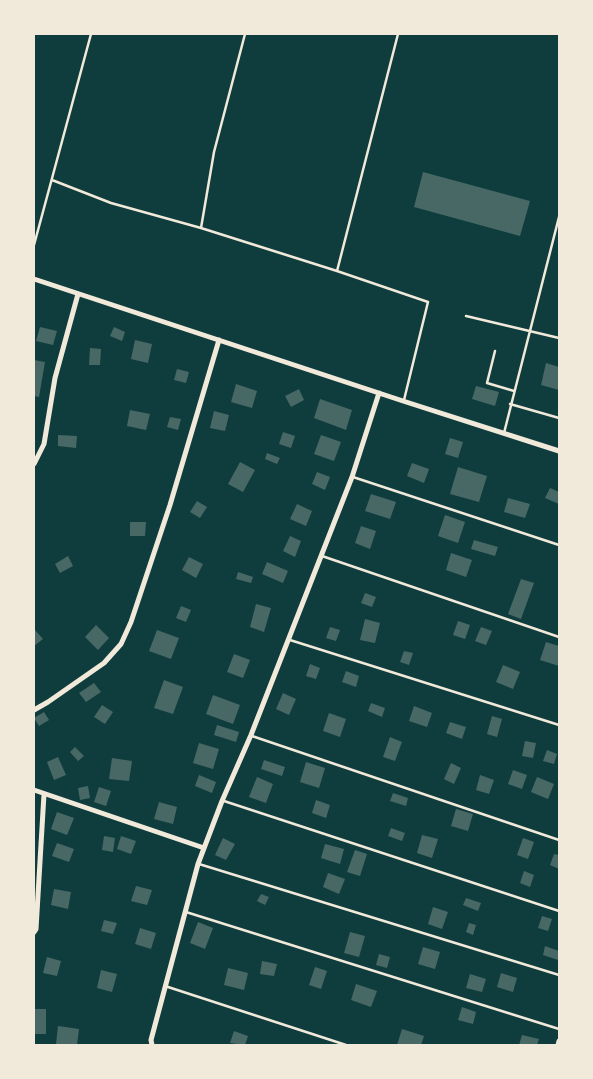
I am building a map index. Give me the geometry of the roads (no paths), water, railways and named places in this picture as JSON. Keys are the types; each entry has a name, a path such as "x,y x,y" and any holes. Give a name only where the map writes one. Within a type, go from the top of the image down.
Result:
{"street":[{"path":"34,279 403,402 559,451"},
{"path":"34,464 44,444 55,378 78,294"},
{"path":"34,710 104,663 121,644 131,622 170,506 219,340"},
{"path":"152,1045 151,1040 198,864 222,800 251,735 352,477 379,393"},
{"path":"34,790 204,848"},
{"path":"34,932 36,929 44,794"}],"lane":[{"path":"34,244 91,34"},
{"path":"201,228 214,152 245,34"},
{"path":"337,271 398,34"},
{"path":"52,180 111,203 201,228 428,302 403,402"},
{"path":"504,433 559,217"},
{"path":"466,316 559,338"},
{"path":"495,351 487,383 514,390"},
{"path":"510,404 559,418"},
{"path":"352,477 559,545"},
{"path":"321,556 559,637"},
{"path":"288,639 559,725"},
{"path":"251,735 559,840"},
{"path":"222,800 559,911"},
{"path":"198,864 559,975"},
{"path":"185,912 559,1029"},
{"path":"165,986 346,1045"}]}
